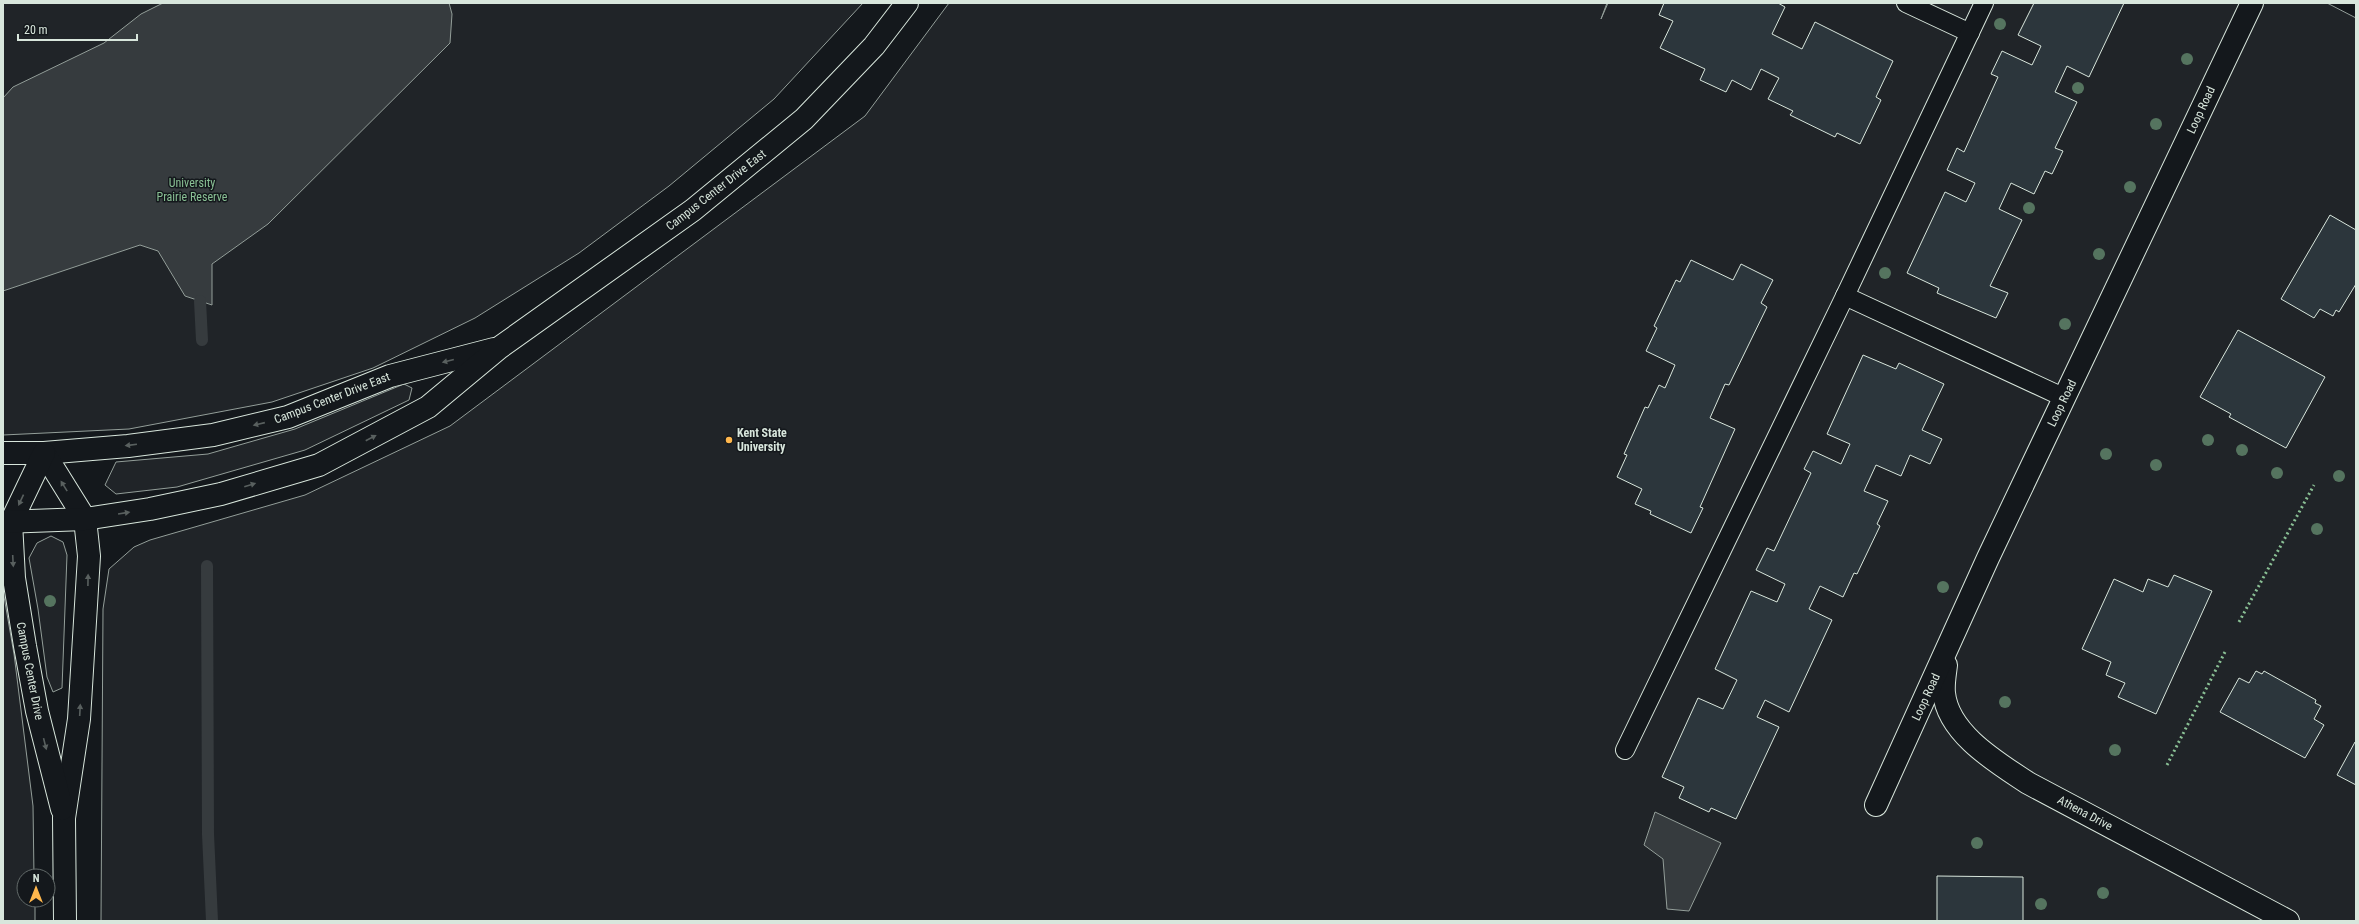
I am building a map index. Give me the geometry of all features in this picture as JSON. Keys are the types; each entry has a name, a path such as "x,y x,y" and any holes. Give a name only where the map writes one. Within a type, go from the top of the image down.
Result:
{"street":[{"name":"Campus Center Drive East","path":"85,519 150,509 221,494 319,465 428,408 499,348 693,210 804,119 874,46 907,3"},
{"name":"Loop Road","path":"1876,805 1946,654 1988,558 2252,3"},
{"name":"Campus Center Drive East","path":"3,453 44,453 128,446 213,434 288,417 390,376 499,348"},
{"name":"Campus Center Drive","path":"64,818 37,711 14,578 7,522 44,453 85,519 89,556 88,596 79,719 64,818 65,921"},
{"path":"7,522 85,519"},
{"name":"Athena Drive","path":"1946,654 1944,694 1950,713 1966,736 1992,760 2028,783 2288,921"}],"lane":[{"path":"1906,3 1970,33"},
{"path":"1625,750 1845,296 1984,3"},
{"path":"1845,296 2065,398"}],"green space":[{"name":"University Prairie Reserve","path":"3,3 863,3 774,99 669,186 579,253 475,318 373,368 272,402 129,429 3,435"},
{"path":"949,3 1607,3 1601,19 1608,3 2327,3 2356,18 2356,921 101,921 103,609 109,569 134,547 150,540 305,495 450,426 865,116"},
{"path":"404,384 412,388 409,400 305,450 177,487 116,494 105,485 116,462 208,454 295,429"},
{"path":"51,536 63,542 67,555 62,688 53,692 47,677 38,609 29,558 37,543"},
{"path":"3,591 14,654 33,806 34,868 16,868 16,908 35,908 35,921 3,921"}],"shaded area":[{"path":"163,3 449,3 452,14 450,43 268,224 212,264 212,305 185,296 158,251 140,245 3,291 3,98 13,87 104,43 141,14"},
{"path":"1655,812 1721,843 1689,911 1667,909 1663,859 1644,845"}],"building":[{"path":"1664,3 1778,3 1785,7 1772,34 1802,49 1815,22 1893,61 1876,97 1881,100 1860,144 1837,133 1835,137 1790,115 1793,111 1768,99 1779,78 1761,69 1751,90 1732,80 1726,92 1700,80 1705,69 1660,48 1673,21 1659,15"},
{"path":"2034,3 2124,3 2089,77 2067,66 2055,92 2077,102 2055,148 2063,151 2052,174 2045,171 2034,194 2011,183 1999,209 2022,220 1990,286 2008,293 1996,318 1937,293 1939,288 1907,273 1945,192 1966,202 1975,183 1947,170 1957,148 1964,152 1998,77 1991,74 2002,51 2032,65 2041,46 2018,35"},
{"path":"2330,215 2356,230 2356,284 2339,312 2336,310 2333,316 2320,309 2314,318 2281,299"},
{"path":"1691,260 1733,280 1741,264 1773,280 1761,303 1767,307 1729,385 1725,384 1710,418 1735,429 1700,507 1703,508 1691,533 1650,514 1651,511 1635,504 1642,489 1617,477 1627,455 1624,454 1645,407 1648,408 1659,385 1665,388 1675,365 1646,351 1657,328 1654,326 1676,280 1680,282"},
{"path":"2238,330 2325,377 2286,448 2229,417 2231,414 2200,397"},
{"path":"1863,355 1896,369 1899,363 1944,384 1922,430 1942,439 1930,464 1910,455 1901,476 1876,465 1864,491 1888,501 1877,524 1880,526 1857,574 1854,573 1843,597 1820,586 1809,609 1832,620 1789,712 1765,700 1757,717 1779,727 1736,819 1711,808 1709,812 1679,798 1684,787 1662,777 1698,698 1723,709 1737,680 1715,669 1751,591 1777,602 1785,584 1756,570 1767,548 1774,551 1811,473 1804,469 1813,451 1841,464 1850,444 1827,434"},
{"path":"2174,575 2212,591 2156,714 2118,697 2125,683 2106,675 2111,662 2082,649 2114,579 2143,592 2148,579 2168,587"},
{"path":"2256,671 2262,674 2264,671 2316,700 2315,703 2321,706 2314,719 2324,725 2305,758 2220,712 2239,678 2249,683"},
{"path":"2356,742 2356,785 2337,775"},
{"path":"1937,876 2023,877 2023,921 1937,921"}],"waterway":[{"path":"200,301 202,340"},
{"path":"207,566 208,834 212,921"}],"hedge":[{"path":"2239,622 2314,485"},
{"path":"2167,765 2226,650"}],"place":[{"name":"Kent State University","path":"729,440"}]}
